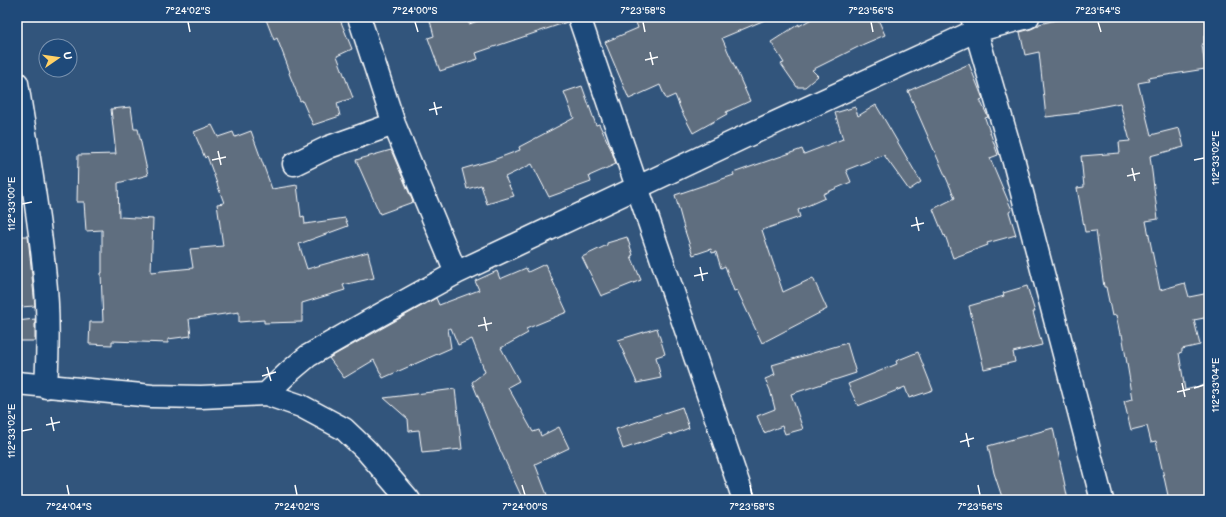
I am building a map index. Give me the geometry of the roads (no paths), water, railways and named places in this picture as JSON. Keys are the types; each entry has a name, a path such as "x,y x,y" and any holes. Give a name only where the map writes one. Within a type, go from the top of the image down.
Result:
{"street":[{"path":"359,17 394,124 456,273"},
{"path":"579,17 744,500"},
{"path":"266,394 308,356 456,273 637,188 973,24 1028,17"},
{"path":"973,24 1014,162 1102,500"},
{"path":"17,83 37,210 45,279 48,349 46,387"},
{"path":"294,164 330,147 394,124"},
{"path":"17,383 46,387 152,396 201,397 266,394 301,406 344,428 404,492 409,500"}]}
